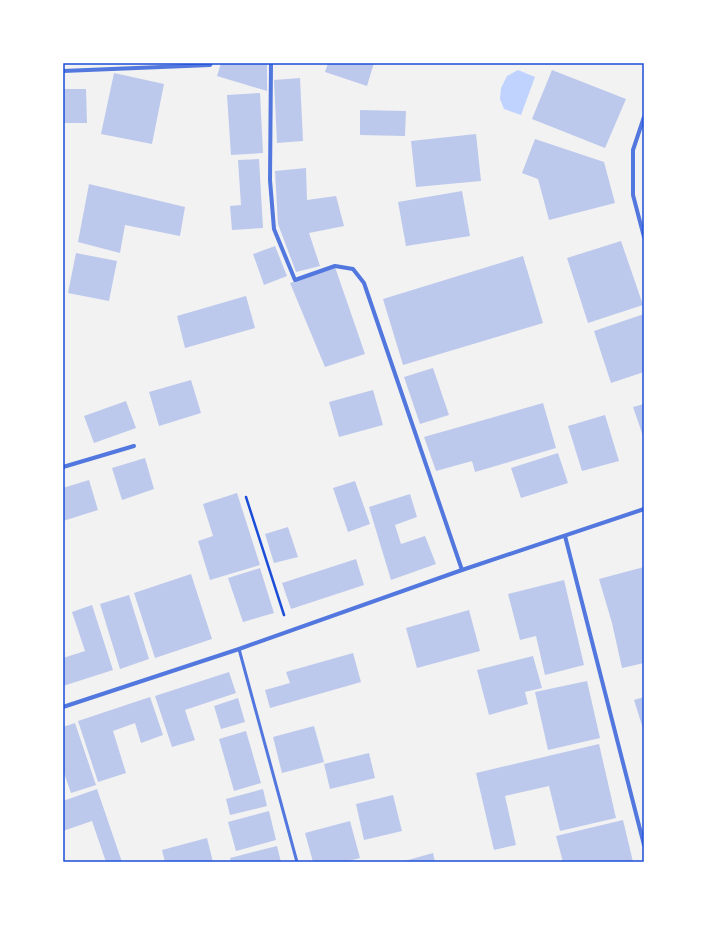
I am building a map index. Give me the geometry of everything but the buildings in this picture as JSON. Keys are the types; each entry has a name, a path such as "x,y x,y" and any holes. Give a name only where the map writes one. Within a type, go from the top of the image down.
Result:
{"street":[{"path":"63,71 211,63"},
{"path":"271,63 270,180 274,229 295,280 336,266 353,269 364,283 462,570"},
{"path":"644,117 633,150 633,195 644,237"},
{"path":"63,468 134,446"},
{"path":"63,707 239,649 462,570 644,509"},
{"path":"565,536 644,844"}],"lane":[{"path":"239,649 297,862"}],"path":[{"path":"246,497 290,631"}],"water":[{"path":"518,70 535,77 521,115 504,109 500,99 501,88 507,76"}]}
